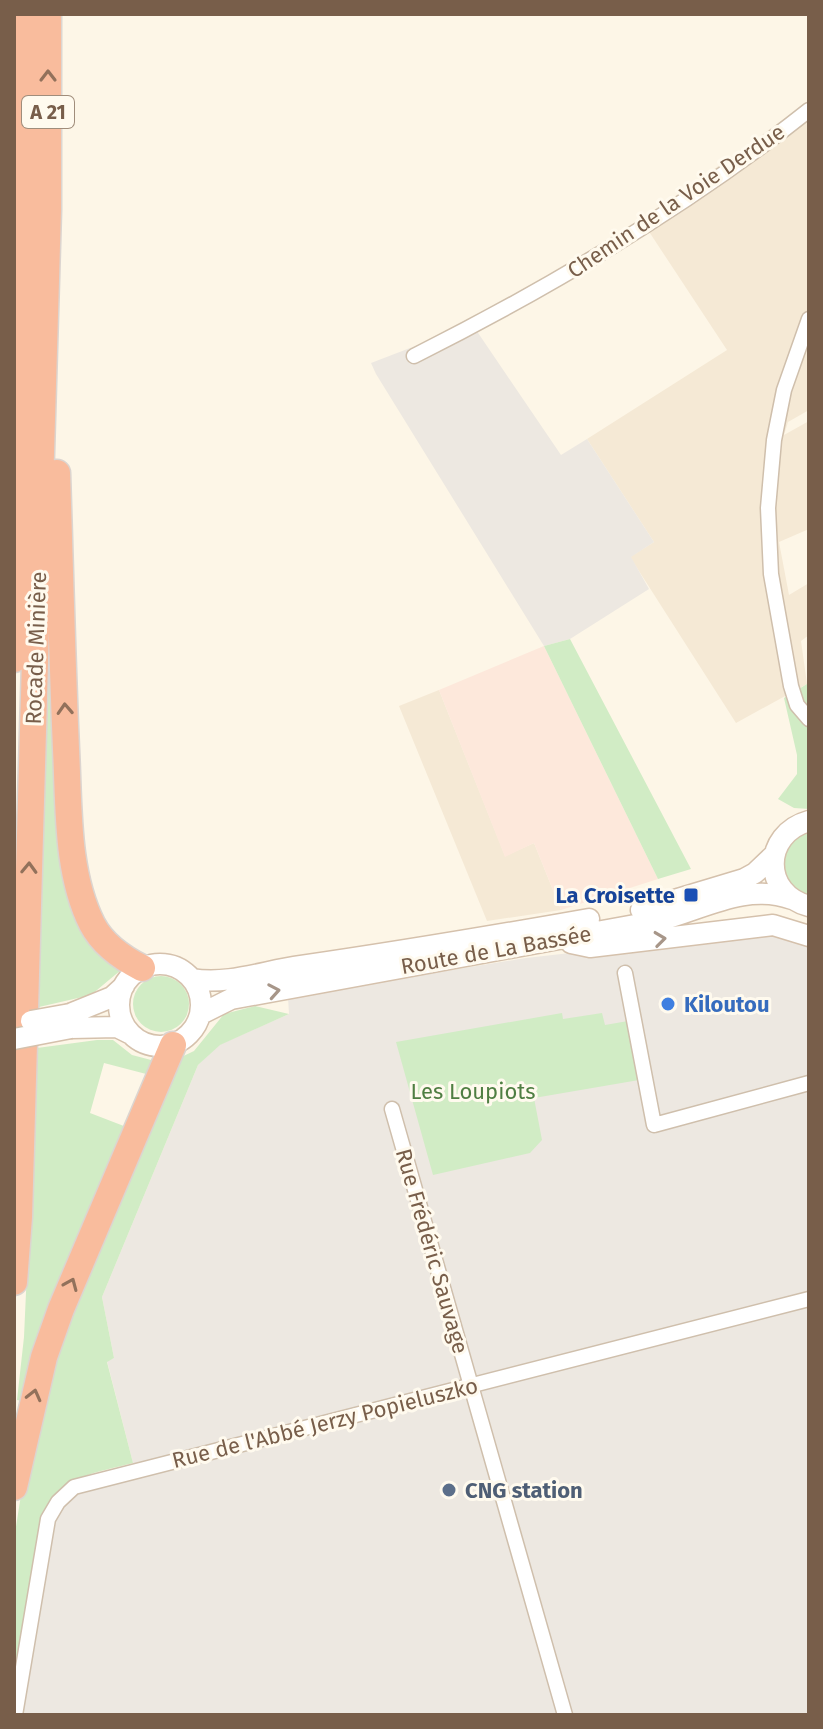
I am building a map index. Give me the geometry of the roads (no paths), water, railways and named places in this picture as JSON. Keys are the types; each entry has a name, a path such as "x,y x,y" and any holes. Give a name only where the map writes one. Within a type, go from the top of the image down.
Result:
{"highway":[{"name":"Rocade Minière","path":"14,659 29,14"},
{"name":"Rocade Minière","path":"14,1282 20,1172 48,210 48,14"},
{"path":"14,195 28,113"},
{"path":"48,210 64,695 73,852 83,902 93,927 122,958 133,977"},
{"path":"14,1487 41,1369 61,1309 173,1045"}],"main road":[{"name":"Route de La Bassée","path":"192,979 234,979 655,908 755,873 775,854 785,834 808,821"},
{"path":"775,854 776,879 804,905"},
{"name":"Route de La Bassée","path":"201,1014 231,999 657,921 682,915 712,902 753,893 775,893 804,905"},
{"path":"556,939 590,947 773,925 809,936"},
{"path":"14,1025 71,1021 117,1027 150,1046 173,1045 188,1037 201,1014 201,995 182,969 169,964 155,964 133,977 112,997 71,1021 14,1039"},
{"path":"131,1034 120,1017 119,1007 133,977"}],"street":[{"name":"Chemin de la Voie Derdue","path":"414,356 508,309 617,246 809,110"},
{"path":"809,319 784,390 774,440 768,508 771,574 791,686 797,705 809,719"},
{"path":"625,973 654,1125 809,1083"},
{"name":"Rue Frédéric Sauvage","path":"392,1109 565,1715"},
{"name":"Rue de l'Abbé Jerzy Popieluszko","path":"15,1715 48,1519 58,1502 74,1487 809,1299"}],"place":[{"name":"La Croisette","path":"691,895"},
{"name":"Kiloutou","path":"668,1004"},
{"name":"CNG station","path":"449,1490"}],"park label":[{"name":"Les Loupiots","path":"473,1091"}]}
